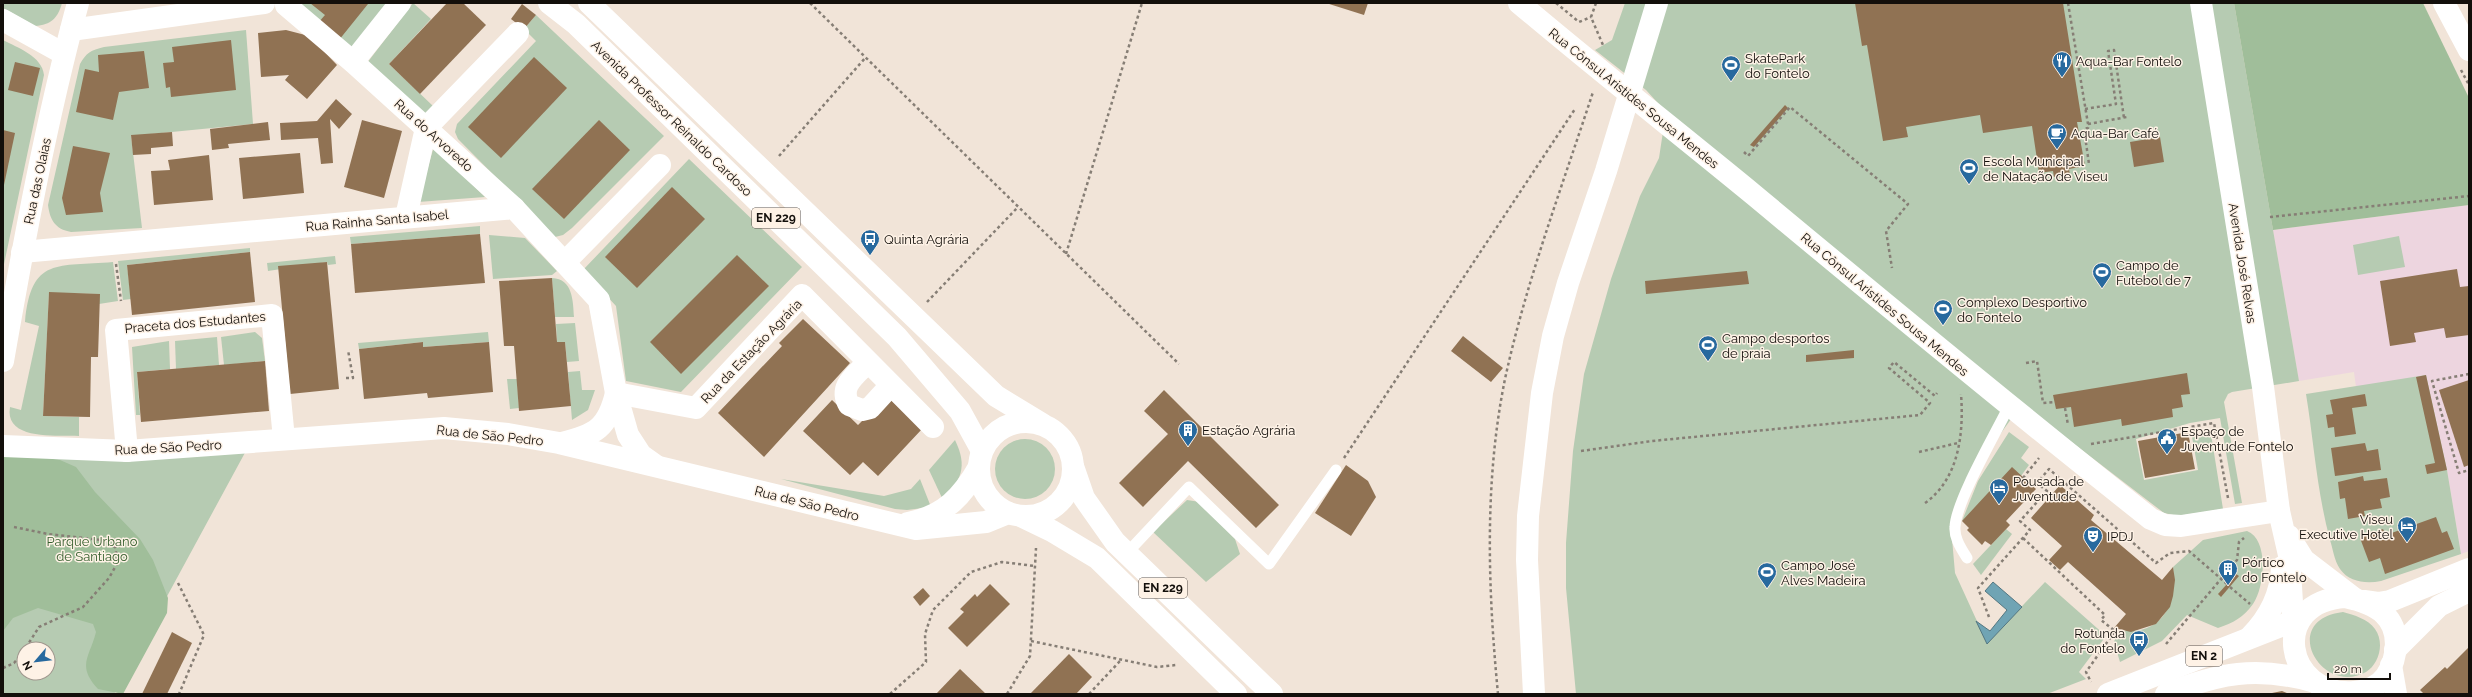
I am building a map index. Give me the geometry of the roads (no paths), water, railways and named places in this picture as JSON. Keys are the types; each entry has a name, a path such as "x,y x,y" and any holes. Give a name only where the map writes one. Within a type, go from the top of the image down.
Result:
{"street":[{"name":"Rua das Olaias","path":"3,361 22,252 64,54 78,3"},
{"path":"71,30 264,3"},
{"path":"353,62 400,3"},
{"name":"Avenida Professor Reinaldo Cardoso","path":"549,3 581,30 897,337 960,411 980,459"},
{"name":"Avenida Professor Reinaldo Cardoso","path":"589,3 996,396 1042,424"},
{"name":"Rua Cônsul Aristides Sousa Mendes","path":"1519,3 1629,96 1703,153 1957,363 2151,519 2165,525 2181,526 2250,515 2281,518"},
{"path":"1534,694 1527,560 1533,454 1542,393 1553,336 1568,283 1629,96 1657,3"},
{"name":"Avenida José Relvas","path":"2201,3 2263,387 2281,518 2288,555 2296,624"},
{"path":"2444,3 2469,50"},
{"name":"Rua do Arvoredo","path":"286,5 353,62 514,208"},
{"path":"3,20 64,54"},
{"path":"406,217 426,128 518,33"},
{"path":"565,262 660,165"},
{"path":"514,208 599,300 616,392 628,435 642,454 657,466"},
{"name":"Rua Rainha Santa Isabel","path":"22,252 514,208"},
{"name":"Rua da Estação Agrária","path":"616,392 696,408 802,295 933,427"},
{"name":"Praceta dos Estudantes","path":"127,451 116,330 272,315 284,439"},
{"path":"868,362 845,387 844,394 849,405 862,410 870,408 891,385"},
{"path":"559,443 590,435 611,413 616,392"},
{"path":"897,525 915,521 940,511 957,500 992,435 1008,425 1025,422 1042,424"},
{"name":"EN 229","path":"1042,424 1053,430 1067,444 1083,496 1095,516 1127,553 1272,694"},
{"name":"Rua de São Pedro","path":"3,446 127,451 444,428 508,434 559,443 916,529 940,528 986,522 1016,515"},
{"name":"EN 229","path":"980,459 981,483 988,497 999,508 1052,531 1097,558 1236,694"},
{"name":"EN 229","path":"1016,515 1042,514 1062,502 1072,482 1074,468"},
{"name":"Avenida José Relvas","path":"2281,518 2304,560 2332,582 2360,600"},
{"name":"Avenida José Relvas","path":"2250,637 2266,617 2281,584 2281,518"},
{"name":"EN 2","path":"2100,689 2250,637 2296,624 2311,607 2321,601 2346,597 2378,603 2390,601 2469,569"},
{"path":"2332,582 2364,592 2414,591"},
{"name":"EN 2","path":"2393,658 2439,606 2469,591"},
{"name":"EN 2","path":"2166,694 2222,675 2268,672 2324,688 2352,692 2370,688 2383,679 2393,658 2396,641 2391,623 2385,614 2360,600"},
{"path":"2296,624 2298,662 2324,688"},
{"path":"2393,658 2396,694"}],"lane":[{"path":"1967,558 1955,534 1957,516 2010,406"},
{"path":"1127,553 1189,487 1269,564 1336,470"}],"water":[{"path":"1993,582 2022,607 1987,644 1976,621 1990,631 2007,610 1985,591"}],"place":[{"name":"Aqua-Bar Fontelo","path":"2062,78"},
{"name":"SkatePark do Fontelo","path":"1731,82"},
{"name":"Aqua-Bar Café","path":"2057,150"},
{"name":"Escola Municipal de Natação de Viseu","path":"1969,185"},
{"name":"Quinta Agrária","path":"870,256"},
{"name":"Campo de Futebol de 7","path":"2102,289"},
{"name":"Complexo Desportivo do Fontelo","path":"1943,326"},
{"name":"Campo desportos de praia","path":"1708,362"},
{"name":"Estação Agrária","path":"1188,447"},
{"name":"Espaço de Juventude Fontelo","path":"2167,455"},
{"name":"Pousada de Juventude","path":"1999,505"},
{"name":"Viseu Executive Hotel","path":"2407,543"},
{"name":"IPDJ","path":"2093,553"},
{"name":"Pórtico do Fontelo","path":"2228,586"},
{"name":"Campo José Alves Madeira","path":"1767,589"},
{"name":"Rotunda do Fontelo","path":"2139,657"}],"park label":[{"name":"Parque Urbano de Santiago","path":"92,548"}]}
